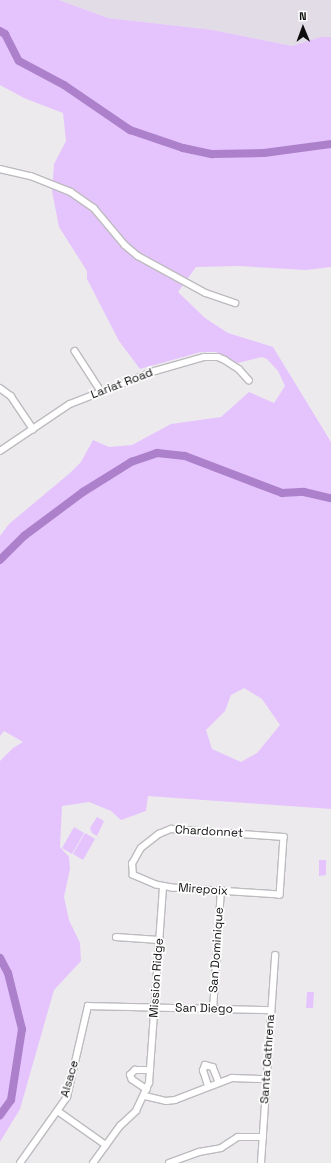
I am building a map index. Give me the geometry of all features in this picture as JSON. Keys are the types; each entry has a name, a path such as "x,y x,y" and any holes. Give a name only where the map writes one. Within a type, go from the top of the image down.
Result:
{"street":[{"path":"0,169 31,176 71,192 94,208 125,245 138,256 206,293 235,303"},
{"path":"75,351 101,391"},
{"name":"Lariat Road","path":"0,451 70,404 155,371 207,356 224,360 239,369 249,380"},
{"path":"0,388 11,396 33,429"},
{"name":"Chardonnet","path":"131,872 132,864 141,848 158,834 171,829 284,837 280,895"},
{"name":"Mirepoix","path":"131,872 138,878 163,886 280,895"},
{"name":"Mission Ridge","path":"93,1163 120,1126 136,1111 146,1093 150,1070 163,886"},
{"name":"San Dominique","path":"213,1010 221,891"},
{"path":"116,937 159,940"},
{"name":"Santa Cathrena","path":"261,1163 275,955"},
{"name":"San Diego","path":"88,1006 213,1010 271,1010"},
{"name":"Alsace","path":"20,1163 58,1111 69,1091 88,1006"},
{"path":"208,1086 203,1071 205,1065 213,1067 219,1082"},
{"path":"150,1070 135,1070 130,1074 132,1080 146,1093 166,1101 175,1100 232,1078 267,1079"},
{"path":"58,1111 106,1145"},
{"path":"169,1163 199,1152 221,1148 238,1136 263,1137"}],"shaded area":[{"path":"0,0 59,0 108,18 213,30 292,46 321,37 331,37 331,267 306,270 239,266 196,267 178,292 205,318 228,333 273,347 331,442 331,809 148,796 146,811 121,820 111,811 89,802 62,806 60,847 69,857 70,869 64,897 69,920 80,943 81,961 54,990 20,1109 0,1142 0,761 13,748 23,742 4,731 0,736 0,536 9,524 81,462 93,440 109,447 132,445 171,424 221,417 249,392 274,403 285,386 278,371 267,359 262,357 238,363 216,352 201,352 140,369 119,341 87,279 87,271 59,227 52,191 54,164 66,141 63,113 24,98 0,85","holes":["244,688 262,699 280,725 257,753 241,762 212,749 206,730 225,711 231,695"]},
{"path":"59,0 331,0 331,49 311,50 213,30 108,18"},
{"path":"97,817 104,821 97,836 92,833 90,828"},
{"path":"74,827 84,833 72,854 62,848"},
{"path":"85,833 95,839 83,860 73,854"},
{"path":"319,860 326,860 326,875 319,876"},
{"path":"307,992 314,992 313,1008 306,1008"}],"waterway":[{"path":"0,31 5,34 19,61 64,85 130,130 183,148 212,154 264,153 331,144"},
{"path":"0,560 24,536 83,492 131,462 157,453 185,456 282,493 304,492 331,498"},
{"path":"0,958 8,973 22,1029 11,1100 0,1115"}]}
